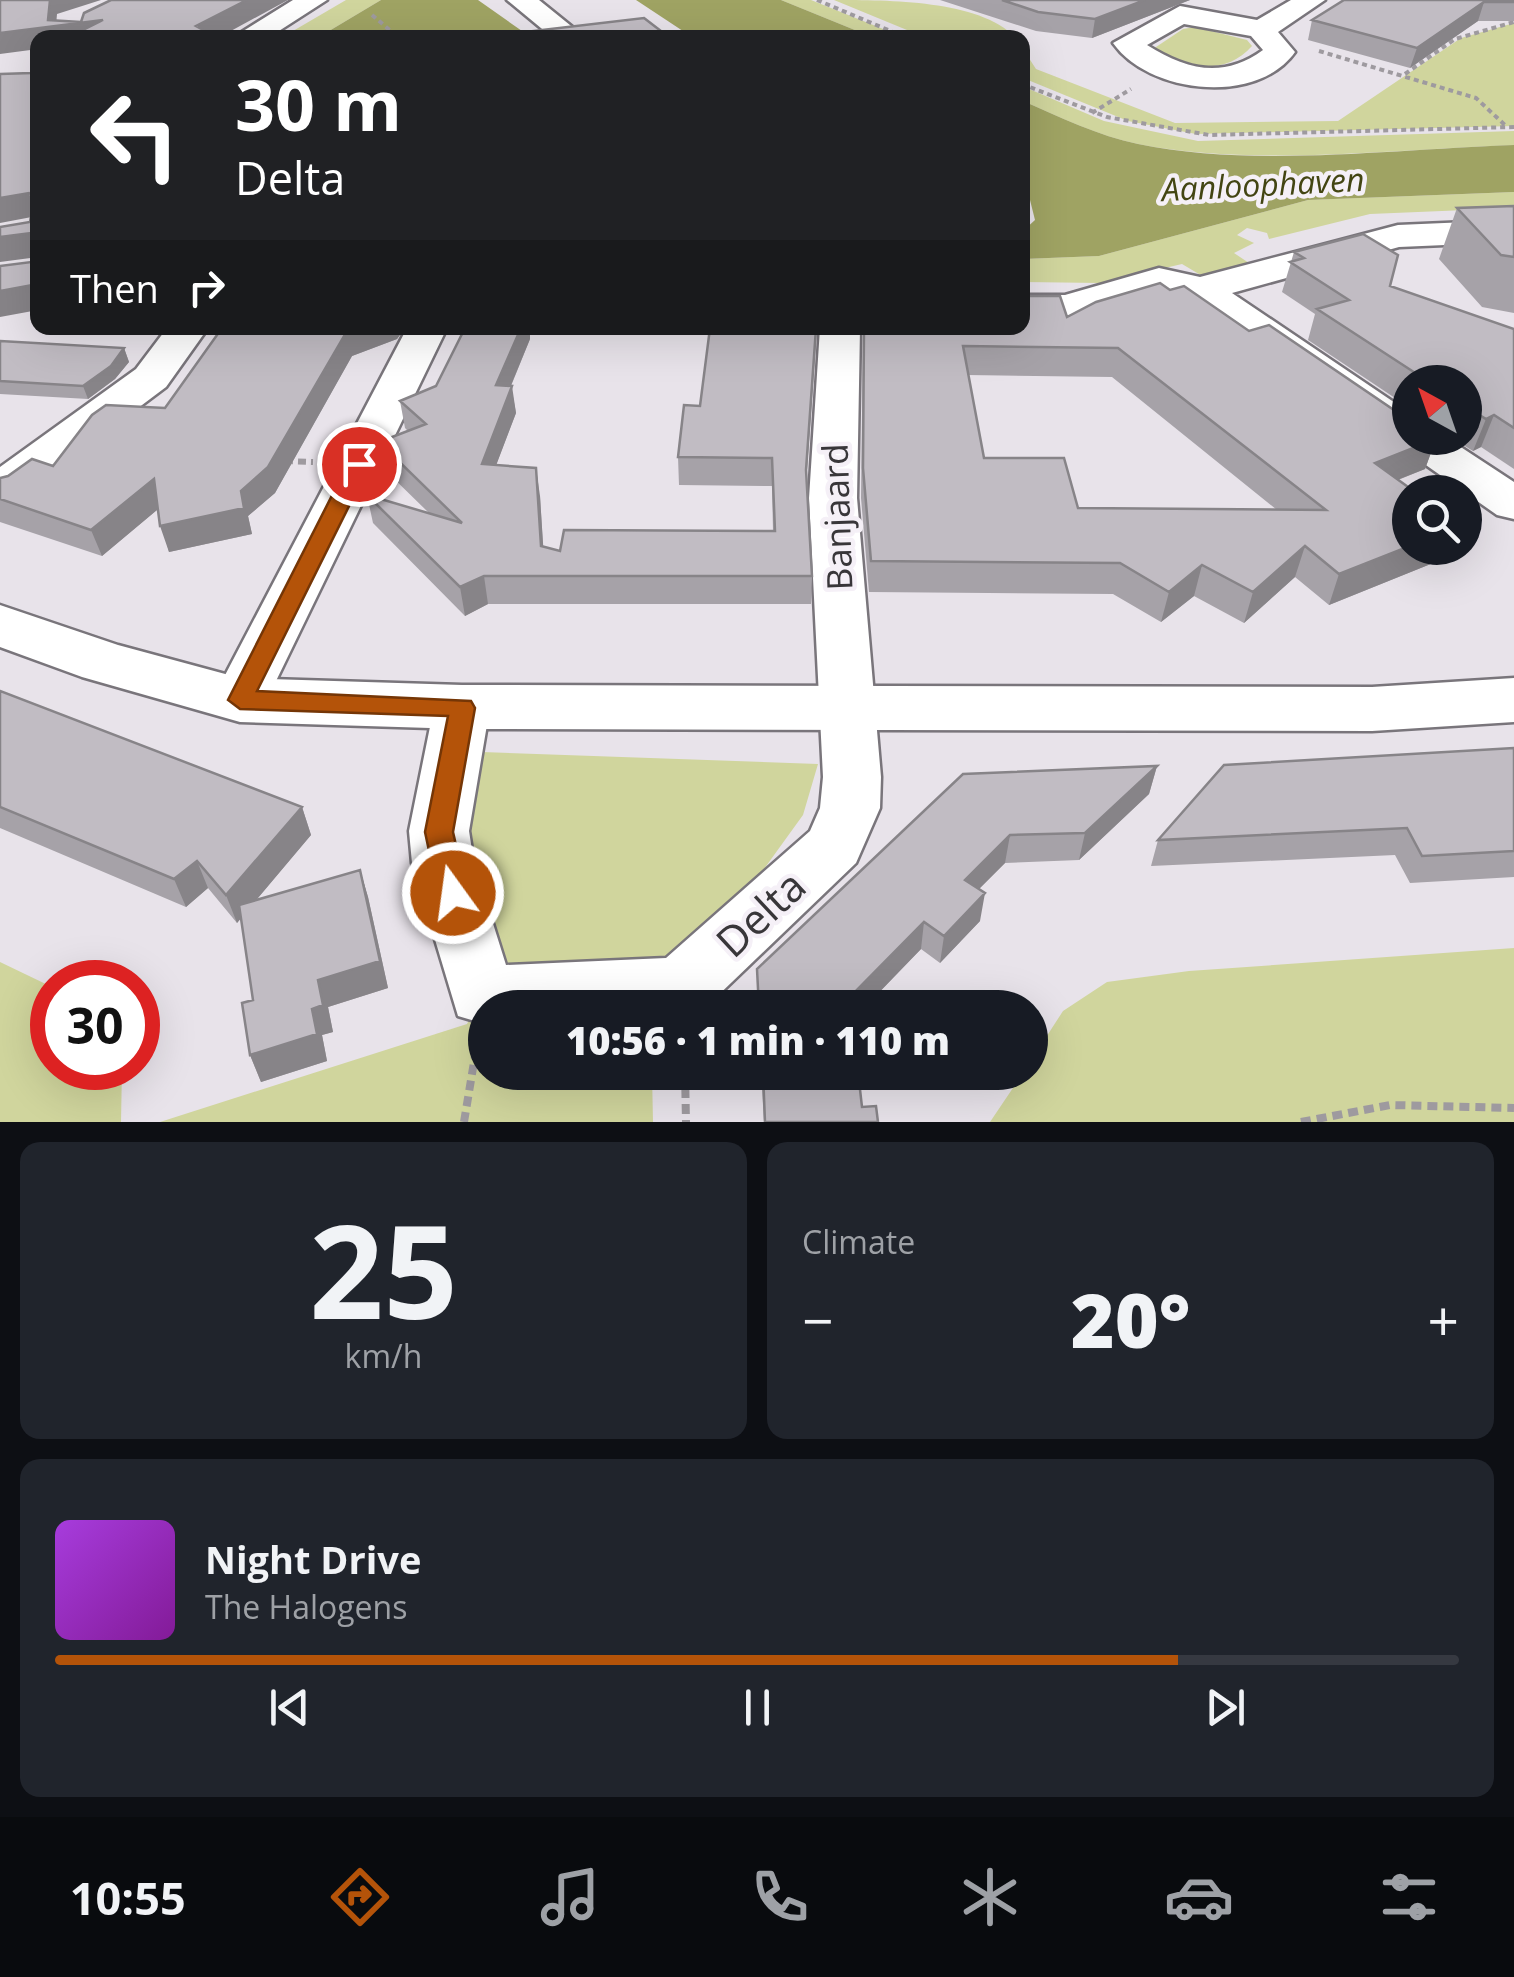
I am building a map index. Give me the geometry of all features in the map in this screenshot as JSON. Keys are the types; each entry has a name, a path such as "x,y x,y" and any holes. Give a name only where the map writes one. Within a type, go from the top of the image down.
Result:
{"street":[{"path":"260,30 313,0"},
{"path":"521,0 561,30"},
{"path":"1138,4 1180,15 1261,22 1311,0"},
{"path":"1180,15 1128,42 1138,55 1215,79 1243,77 1280,52 1261,22"},
{"path":"1200,290 1398,236 1514,231"},
{"path":"1030,307 1066,307 1160,280 1200,290 1392,421"},
{"path":"0,489 152,378 183,335"},
{"path":"240,700 424,335"},
{"name":"Banjaard","path":"840,335 834,498 846,706"},
{"path":"1442,455 1514,504"},
{"path":"0,625 103,662 240,700 462,708 1372,709 1514,700"},
{"name":"Delta","path":"645,990 682,986 834,846 850,808 846,706"},
{"path":"462,708 439,832 443,863 481,990"}],"path":[{"path":"817,0 888,30"},
{"path":"372,15 390,30"},
{"path":"1261,22 1476,98 1510,127"},
{"path":"1404,75 1456,39 1514,22"},
{"path":"1092,113 1136,86"},
{"path":"1030,87 1092,113 1139,126 1209,136 1510,127"},
{"path":"266,460 359,464"},
{"path":"464,1122 469,1090"},
{"path":"685,1090 686,1122"},
{"path":"1301,1122 1390,1105 1514,1108"}],"shaded area":[{"path":"346,0 381,0 331,30 295,30"},
{"path":"781,0 811,0 886,30 855,30"},
{"path":"834,0 906,2 956,9 1006,30 907,30"},
{"path":"1514,23 1514,126 1196,134 1128,121 1030,81 1030,60 1036,69 1175,123 1338,121 1461,38"},
{"path":"1195,27 1247,40 1252,46 1241,56 1217,66 1191,65 1153,49 1183,29"},
{"path":"1030,89 1104,121 1198,141 1514,131 1514,145 1373,153 1229,154 1138,144 1030,104"},
{"path":"1514,192 1514,208 1370,214 1269,239 1267,233 1247,228 1237,235 1254,243 1234,253 1255,267 1209,280 1182,264 1101,283 1030,282 1030,259 1099,256 1308,200"},
{"path":"482,752 818,764 803,815 676,990 484,990 497,965 455,827"},
{"path":"1514,948 1514,1122 990,1122 1012,1090 1048,1090 1048,1034 1063,1011 1107,982 1189,971"},
{"path":"0,962 30,976 30,1090 122,1090 121,1122 0,1122"},
{"path":"467,1024 468,1090 652,1090 653,1122 160,1122"}],"water":[{"path":"381,0 478,0 521,30 331,30"},
{"path":"636,0 781,0 855,30 681,30"},
{"name":"Aanloophaven","path":"1030,104 1079,126 1138,144 1228,155 1373,153 1514,145 1514,192 1308,200 1099,256 1030,259 1030,225 1035,220 1030,200"}],"building":[{"path":"0,0 50,0 48,20 81,22 84,13 111,0 247,0 196,26 203,30 83,30 103,20 0,33"},
{"path":"1002,0 1145,0 1095,19 1038,12"},
{"path":"1344,0 1514,2 1484,2 1417,48 1312,20"},
{"path":"644,18 660,30 543,30"},
{"path":"30,73 30,194 0,198 0,74"},
{"path":"1514,206 1514,257 1501,255 1457,208"},
{"path":"30,222 30,233 0,237 0,227"},
{"path":"1363,234 1398,255 1390,286 1514,329 1514,428 1494,415 1482,417 1482,365 1403,365 1317,309 1349,300 1290,262 1304,258 1294,252"},
{"path":"30,262 30,285 0,291 0,266"},
{"path":"1160,283 1170,290 1184,286 1249,331 1269,325 1392,409 1392,455 1395,455 1375,463 1392,475 1392,553 1339,574 1305,546 1253,592 1202,565 1169,592 1120,563 871,561 863,468 864,335 1030,335 1030,296 1060,296 1067,317 1096,302","holes":["963,346 1118,348 1326,510 1078,508 1064,458 984,458"]},
{"path":"217,335 345,335 268,467 241,491 244,508 160,526 154,479 91,530 0,499 0,478 32,459 53,466 92,415 106,405 165,408"},
{"path":"462,335 518,335 496,385 512,386 482,464 536,468 541,546 560,551 564,530 775,531 772,458 678,457 684,405 700,406 709,335 816,335 806,470 812,576 484,576 460,587 367,495 462,523 379,442 426,424 400,401 436,386"},
{"path":"0,341 124,348 111,366 83,386 0,381"},
{"path":"0,691 302,807 226,895 197,861 174,879 0,807"},
{"path":"1514,748 1514,851 1422,856 1407,828 1158,840 1224,765"},
{"path":"1157,766 1085,833 1010,835 965,880 985,893 944,936 924,922 857,990 758,990 757,969 963,774"},
{"path":"360,870 380,961 318,980 323,1005 312,1009 317,1034 250,1055 242,1003 253,1000 239,905"},
{"path":"764,1090 860,1090 862,1107 876,1106 878,1122 765,1122"}],"route":[{"path":"359,464 240,700 462,708 439,832 443,863 453,893"}]}
